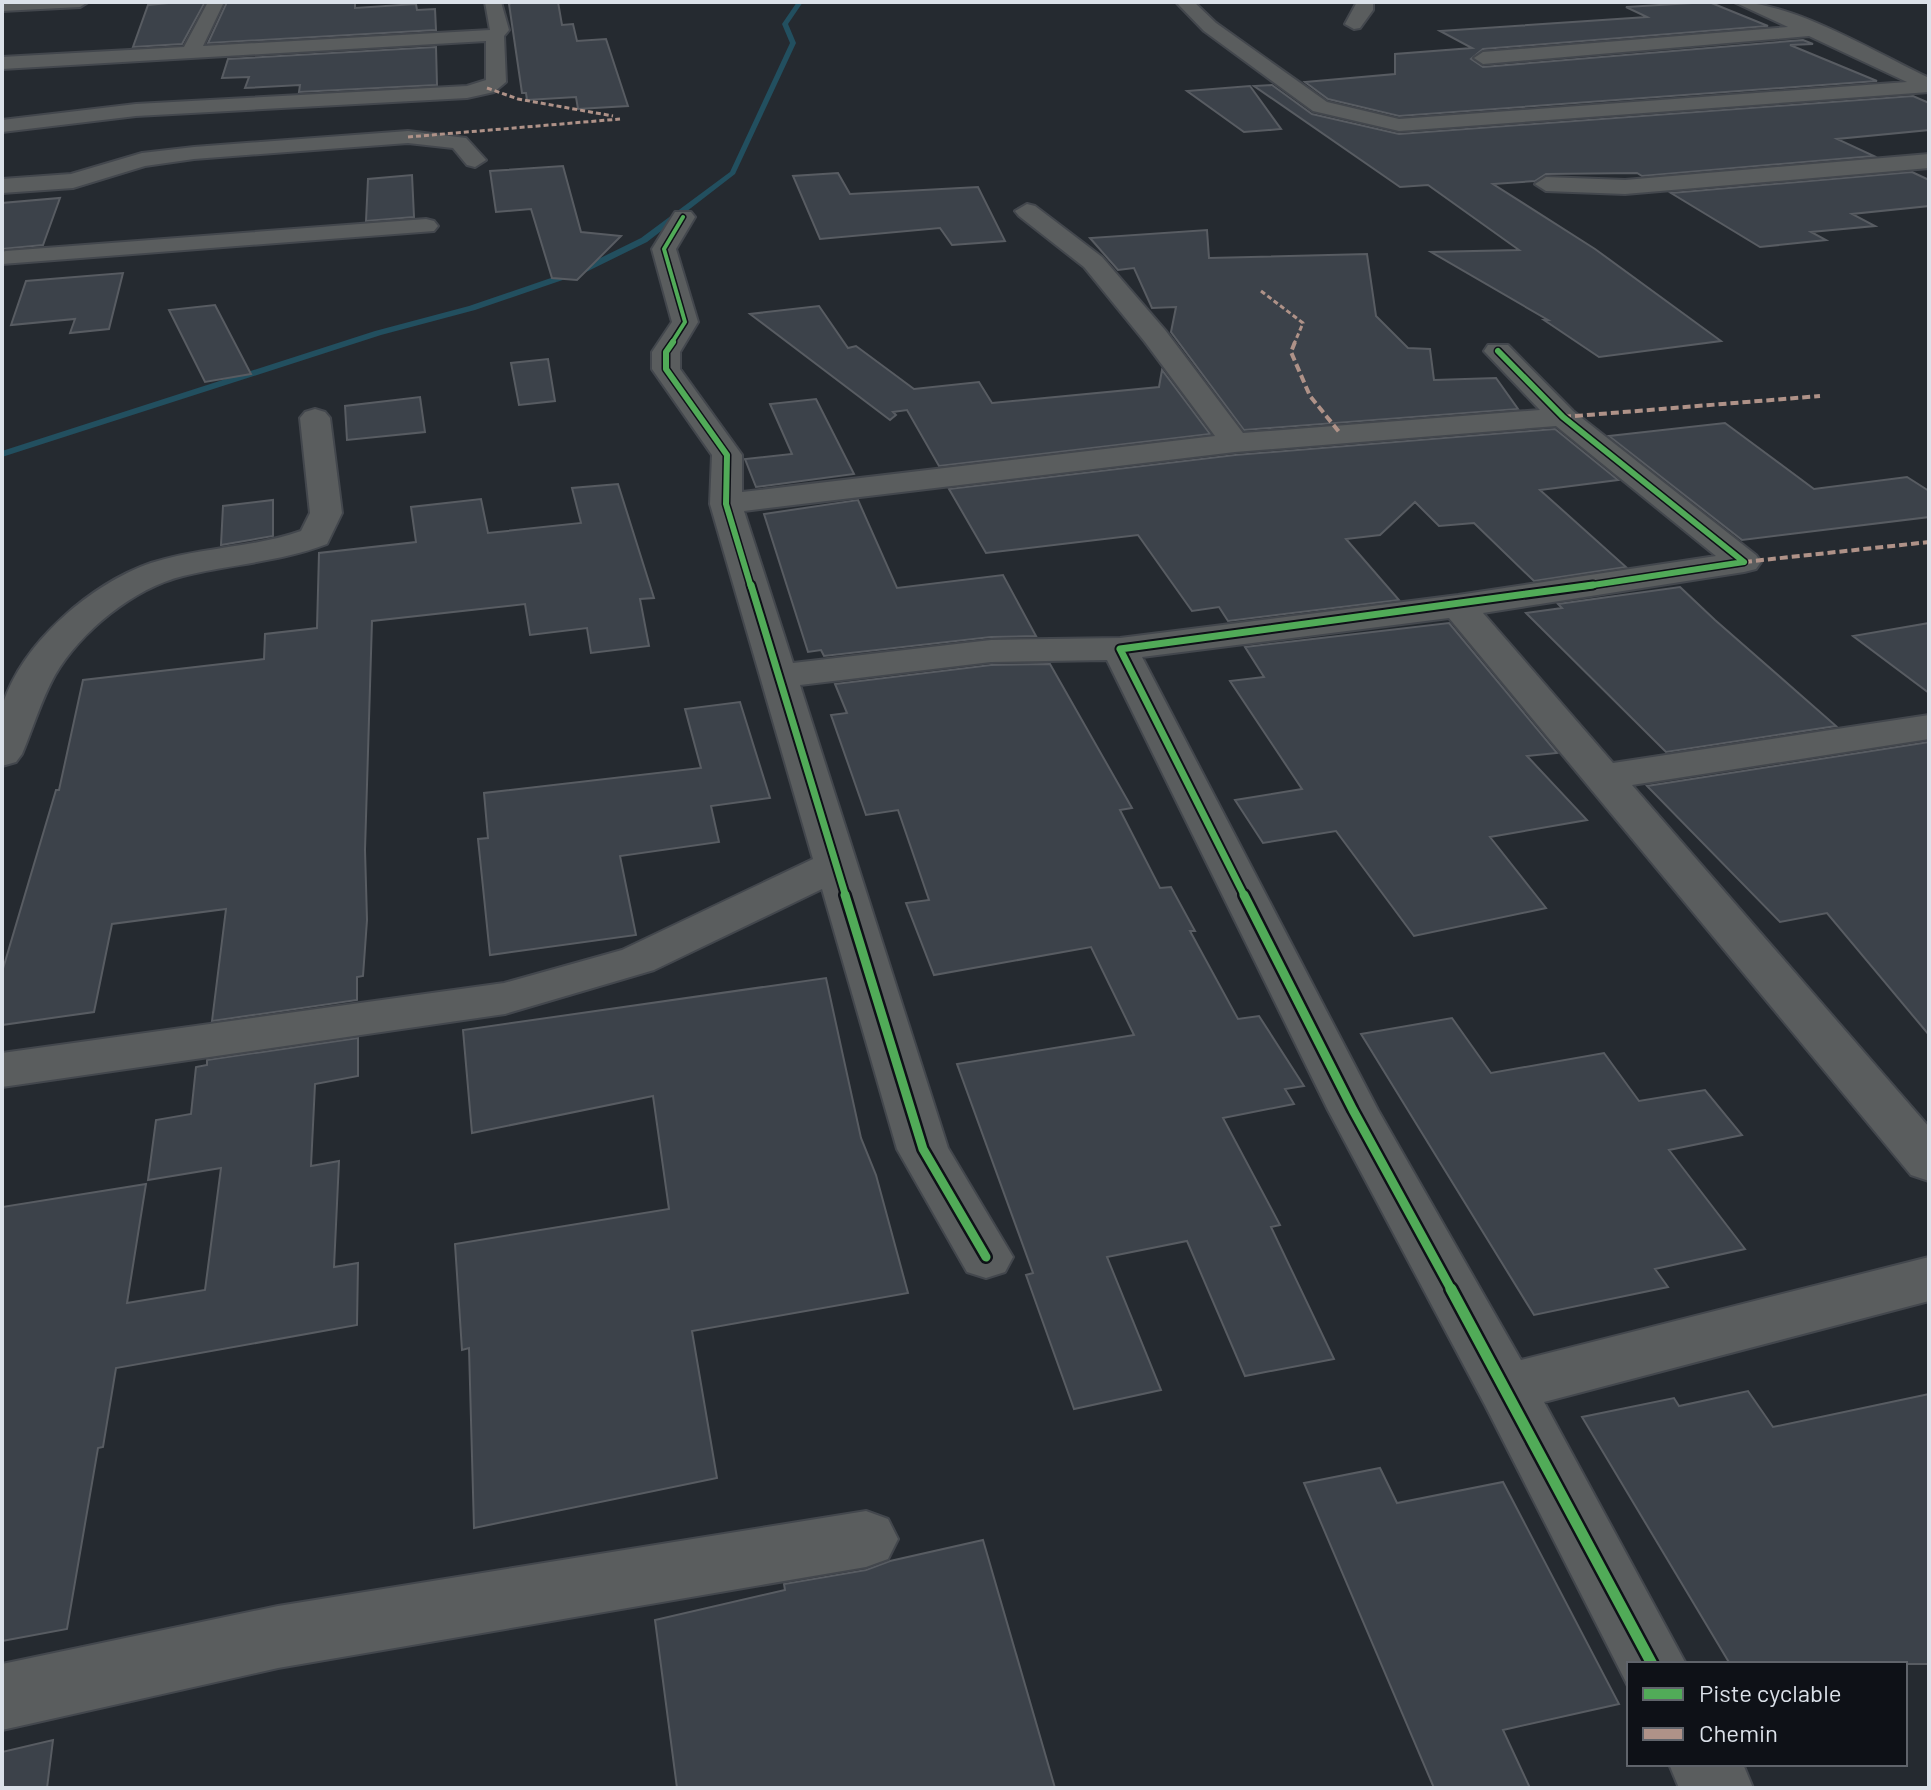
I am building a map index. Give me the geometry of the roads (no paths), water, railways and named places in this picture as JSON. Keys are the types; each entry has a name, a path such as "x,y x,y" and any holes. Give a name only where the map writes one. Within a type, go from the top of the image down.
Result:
{"street":[{"path":"2,6 80,2"},
{"path":"191,51 216,2"},
{"path":"2,63 495,35 500,30 493,2"},
{"path":"1184,2 1210,27 1320,107 1399,125 1929,86"},
{"path":"1354,24 1364,10 1365,2"},
{"path":"1742,2 1812,30 1929,86"},
{"path":"1483,58 1812,30"},
{"path":"2,126 136,110 467,92 487,88 496,82 495,35"},
{"path":"2,186 73,181 142,160 371,139 408,137 459,142 475,160"},
{"path":"1546,184 1652,185 1929,161"},
{"path":"1027,211 1093,262 1155,336 1235,443"},
{"path":"683,217 664,249 685,322 666,352 666,369 727,455 726,504 923,1149 986,1257"},
{"path":"3,262 426,226"},
{"path":"780,676 991,651 1120,649 1458,606 1744,562 1563,417 1498,351"},
{"path":"726,504 1235,443 1563,417"},
{"path":"2,754 43,665 103,601 147,576 170,568 280,551 315,537 326,513 315,418"},
{"path":"1458,606 1929,1162"},
{"path":"1120,649 1353,1110 1506,1388 1651,1662"},
{"path":"1602,777 1929,727"},
{"path":"2,1070 505,998 638,960 838,864"},
{"path":"1506,1388 1929,1279"},
{"path":"2,1697 278,1637 866,1539"},
{"path":"1705,1766 1717,1788"}],"waterway":[{"path":"2,454 378,333 472,308 583,270 644,240 733,173 793,43 785,24 800,2"}]}
